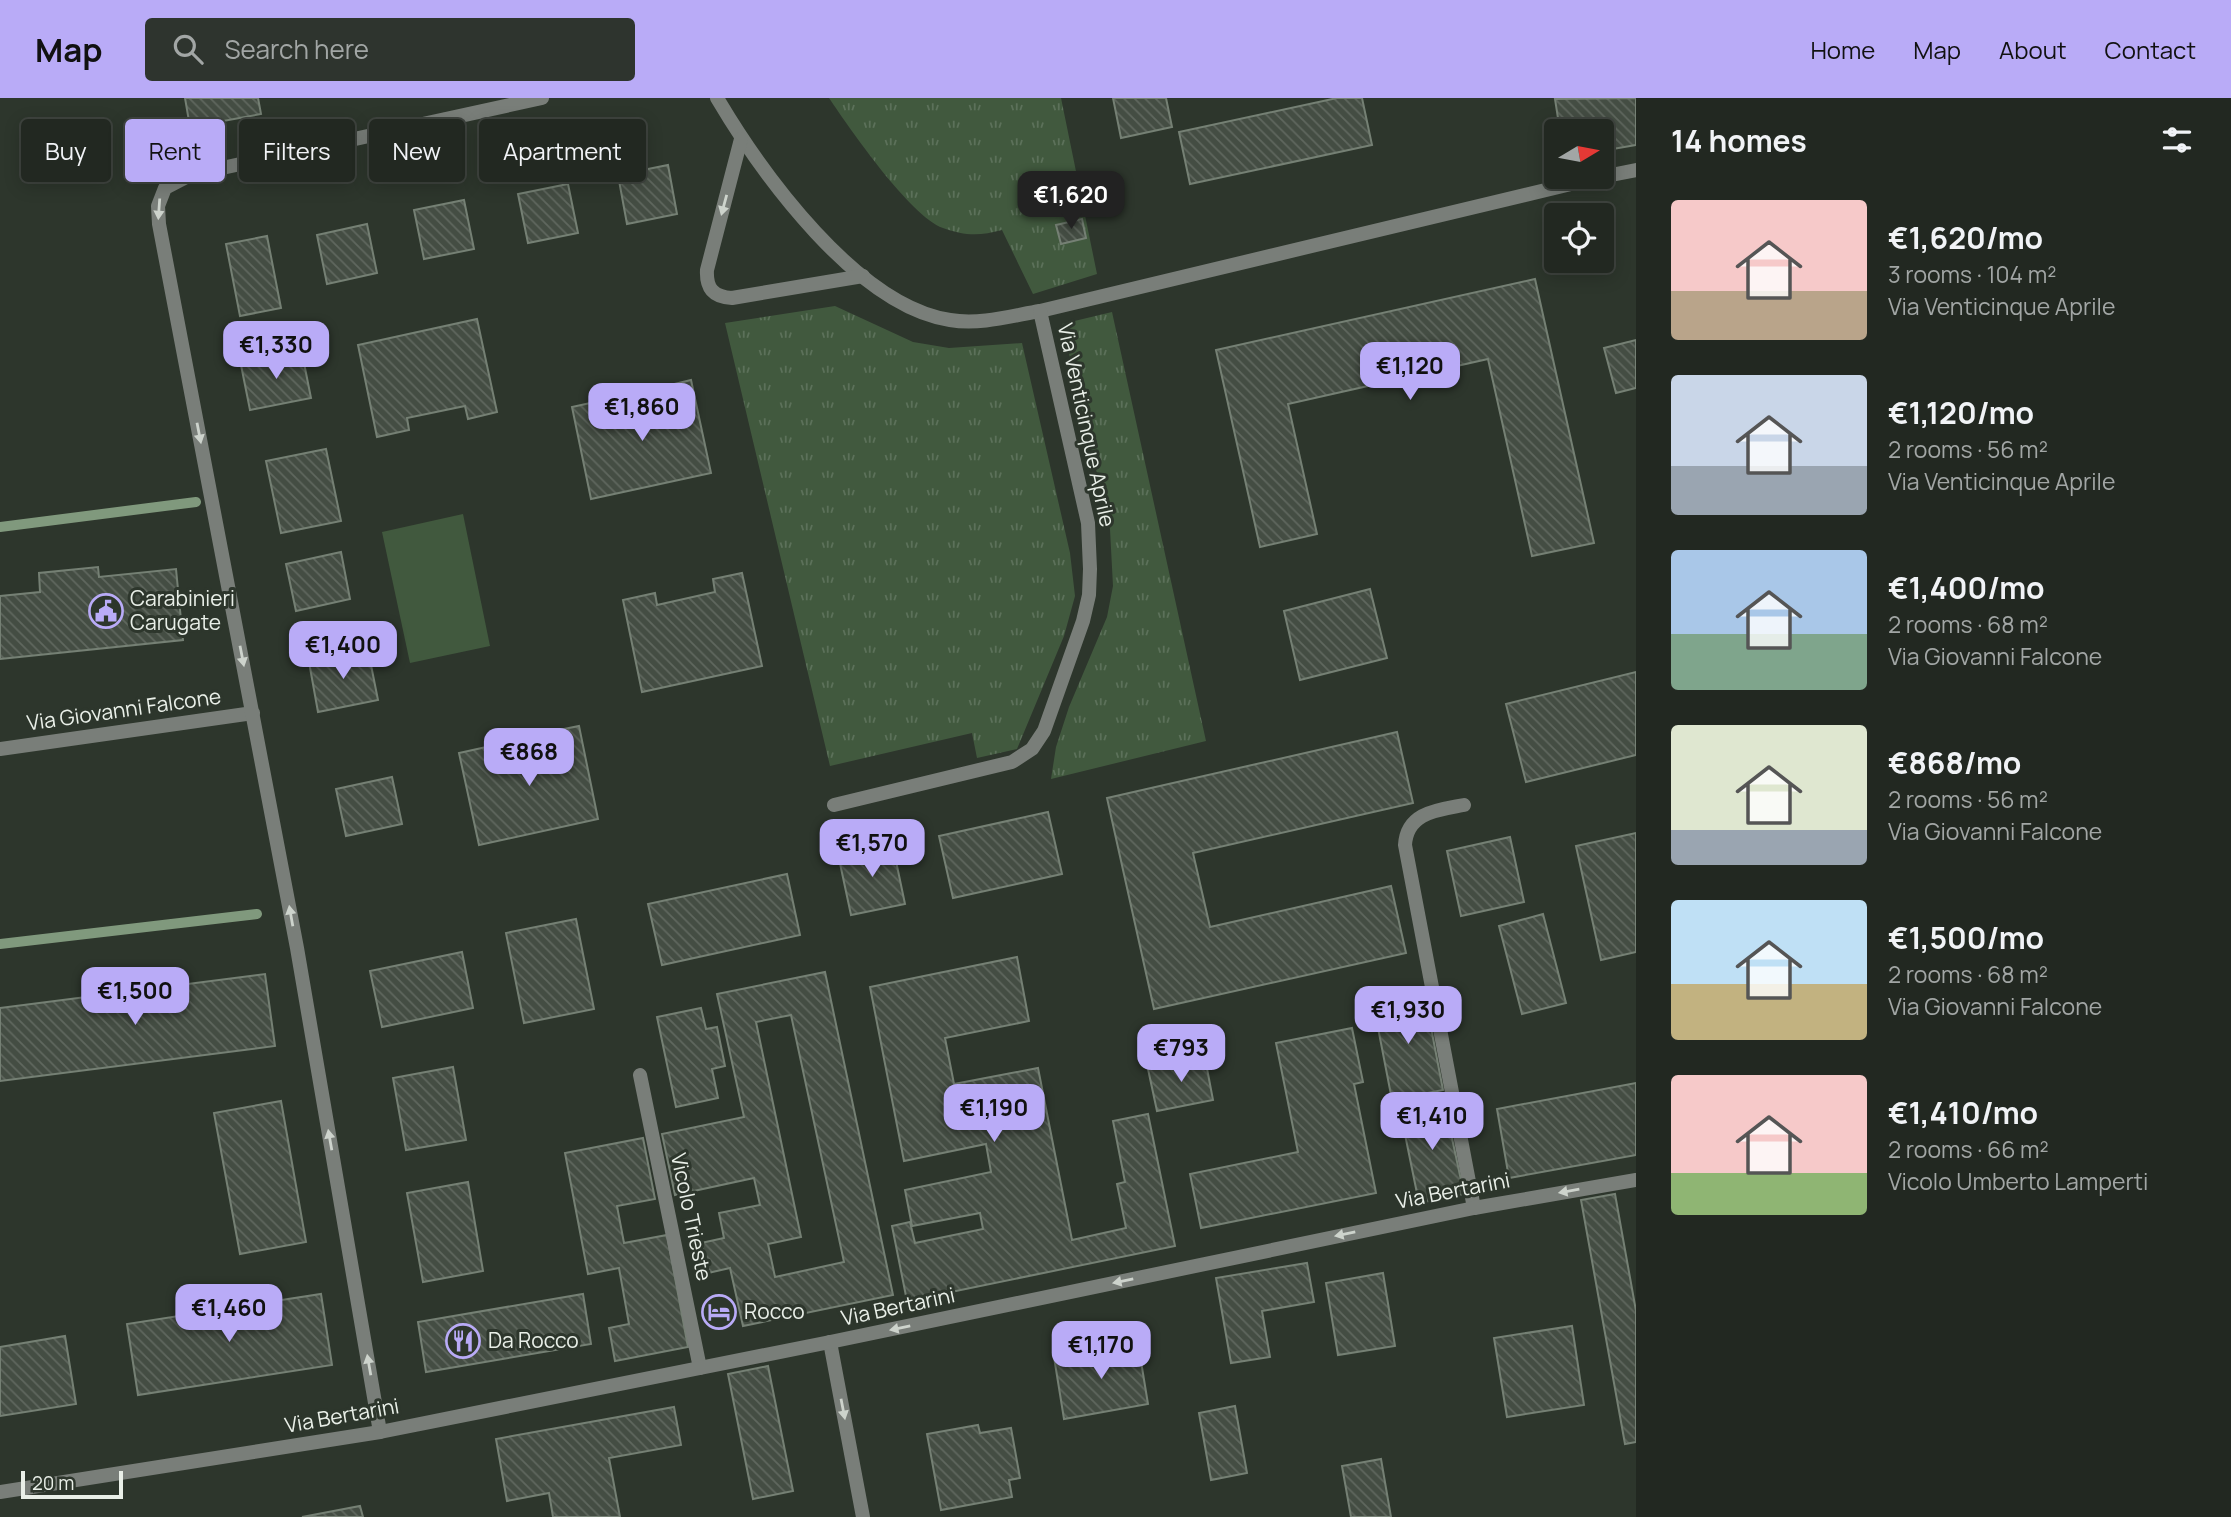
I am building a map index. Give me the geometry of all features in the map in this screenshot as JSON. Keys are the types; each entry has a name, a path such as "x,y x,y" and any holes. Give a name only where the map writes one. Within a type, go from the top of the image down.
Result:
{"street":[{"path":"380,1432 253,713 159,225 160,197 165,188 173,182 190,175 542,98"},
{"name":"Via Venticinque Aprile","path":"717,98 741,139 795,210 827,243 863,276 907,306 947,320 979,321 1040,311 1551,189"},
{"path":"741,139 707,270 711,291 717,296 732,298 863,276"},
{"name":"Via Venticinque Aprile","path":"1614,174 1636,170"},
{"name":"Via Venticinque Aprile","path":"834,805 1012,762 1031,749 1048,722 1083,621 1089,595 1091,544 1040,311"},
{"name":"Via Giovanni Falcone","path":"0,749 253,713"},
{"path":"1464,805 1432,812 1416,819 1409,825 1405,845 1474,1208"},
{"name":"Vicolo Trieste","path":"640,1075 701,1368"},
{"name":"Via Bertarini","path":"0,1492 380,1432 1474,1208 1636,1180"},
{"path":"830,1342 863,1517"}],"green space":[{"path":"829,98 1061,98 1097,274 1033,294 1002,230 979,234 958,233 929,220 898,190"},
{"path":"835,306 913,342 949,348 1022,343 1070,553 1075,596 1064,636 1017,749 977,758 972,733 830,766 725,323"},
{"path":"1112,312 1206,741 1051,779 1056,747 1069,707 1107,617 1113,586 1110,529 1062,324"},
{"path":"463,514 490,646 410,663 382,532"}],"building":[{"path":"185,98 258,98 261,114 225,121 189,119"},
{"path":"1113,98 1166,98 1172,127 1121,138"},
{"path":"1337,98 1362,98 1372,145 1190,184 1179,132"},
{"path":"1636,98 1636,145 1614,149 1614,119 1558,119 1555,99"},
{"path":"668,165 677,214 627,224 619,182 646,182 646,169"},
{"path":"568,184 578,233 528,243 518,194"},
{"path":"464,200 474,249 424,259 414,210"},
{"path":"1082,219 1086,238 1061,244 1056,225"},
{"path":"367,224 377,273 327,284 317,235"},
{"path":"267,236 281,308 240,316 226,244"},
{"path":"1535,279 1594,543 1532,556 1488,359 1288,404 1317,534 1260,547 1216,350"},
{"path":"477,319 497,412 468,419 465,406 407,418 409,430 377,437 358,345"},
{"path":"1636,340 1636,388 1616,393 1604,348"},
{"path":"302,353 311,398 250,410 241,365"},
{"path":"691,380 711,473 591,499 572,407 604,400 606,412 665,399 662,387"},
{"path":"326,449 341,521 281,533 266,461"},
{"path":"341,552 350,599 296,611 286,564"},
{"path":"98,567 99,577 176,569 183,640 0,659 0,596 40,592 39,573"},
{"path":"742,573 762,666 642,692 623,600 655,593 657,605 715,592 713,579"},
{"path":"1370,589 1387,658 1300,680 1284,611"},
{"path":"368,650 378,700 318,712 309,662"},
{"path":"1636,672 1636,755 1526,782 1506,704"},
{"path":"579,726 598,819 479,845 459,753 491,746 494,757 552,745 549,732"},
{"path":"1397,732 1413,803 1193,853 1210,927 1391,886 1406,953 1154,1009 1107,798"},
{"path":"392,777 402,824 346,836 336,789"},
{"path":"1048,812 1062,874 953,898 939,836"},
{"path":"1636,833 1636,952 1601,960 1576,846"},
{"path":"1510,837 1524,902 1461,916 1447,851"},
{"path":"892,842 905,904 851,915 838,854"},
{"path":"787,874 800,935 662,965 648,904"},
{"path":"1543,914 1566,1003 1522,1014 1499,926"},
{"path":"576,919 594,1009 524,1023 506,933"},
{"path":"462,952 473,1008 382,1027 370,971"},
{"path":"1017,957 1029,1021 945,1038 954,1084 1038,1068 1072,1240 1126,1228 1117,1184 1125,1182 1113,1121 1148,1114 1175,1246 907,1301 892,1226 910,1222 915,1243 983,1229 980,1213 912,1226 905,1190 991,1172 986,1144 904,1161 870,987"},
{"path":"825,972 893,1295 743,1326 730,1268 708,1273 701,1243 724,1238 719,1213 760,1205 754,1178 675,1195 662,1134 744,1117 717,994","holes":["791,1015 844,1262 775,1277 768,1244 801,1237 756,1022"]},
{"path":"265,974 275,1046 0,1081 0,1008"},
{"path":"1424,991 1443,1090 1392,1100 1373,1002"},
{"path":"701,1008 706,1029 717,1027 725,1066 712,1069 718,1098 676,1107 657,1017"},
{"path":"1352,1028 1363,1082 1354,1084 1376,1193 1201,1228 1190,1174 1298,1152 1276,1043"},
{"path":"1205,1058 1213,1100 1157,1111 1148,1069"},
{"path":"453,1067 466,1140 406,1150 393,1078"},
{"path":"1636,1083 1636,1155 1509,1178 1497,1109"},
{"path":"281,1101 306,1242 240,1254 214,1113"},
{"path":"1444,1101 1464,1194 1419,1203 1400,1110"},
{"path":"643,1138 655,1199 617,1206 624,1243 667,1235 688,1347 615,1361 609,1328 629,1324 619,1268 588,1274 565,1153"},
{"path":"468,1182 483,1271 423,1282 407,1193"},
{"path":"1615,1194 1636,1311 1636,1442 1625,1444 1581,1200"},
{"path":"1307,1263 1314,1302 1262,1311 1270,1357 1231,1363 1216,1278"},
{"path":"1383,1273 1395,1346 1338,1355 1326,1283"},
{"path":"321,1294 332,1365 138,1395 127,1324"},
{"path":"583,1294 591,1344 426,1372 418,1322"},
{"path":"1572,1326 1584,1405 1507,1417 1494,1338"},
{"path":"65,1336 76,1404 0,1416 0,1347"},
{"path":"1138,1343 1148,1404 1064,1419 1054,1357"},
{"path":"768,1366 793,1491 753,1499 728,1374"},
{"path":"1235,1406 1247,1473 1211,1480 1199,1413"},
{"path":"674,1407 681,1445 609,1458 620,1517 553,1517 549,1493 507,1501 496,1439"},
{"path":"978,1425 980,1433 1011,1428 1020,1478 1009,1480 1012,1497 941,1510 927,1434"},
{"path":"1381,1459 1391,1517 1351,1517 1342,1466"},
{"path":"360,1506 363,1517 302,1517"}],"waterway":[{"path":"0,527 196,502"},
{"path":"0,944 257,914"}],"place":[{"name":"Carabinieri Carugate","path":"106,611"},
{"name":"Rocco","path":"719,1312"},
{"name":"Da Rocco","path":"463,1341"}]}
